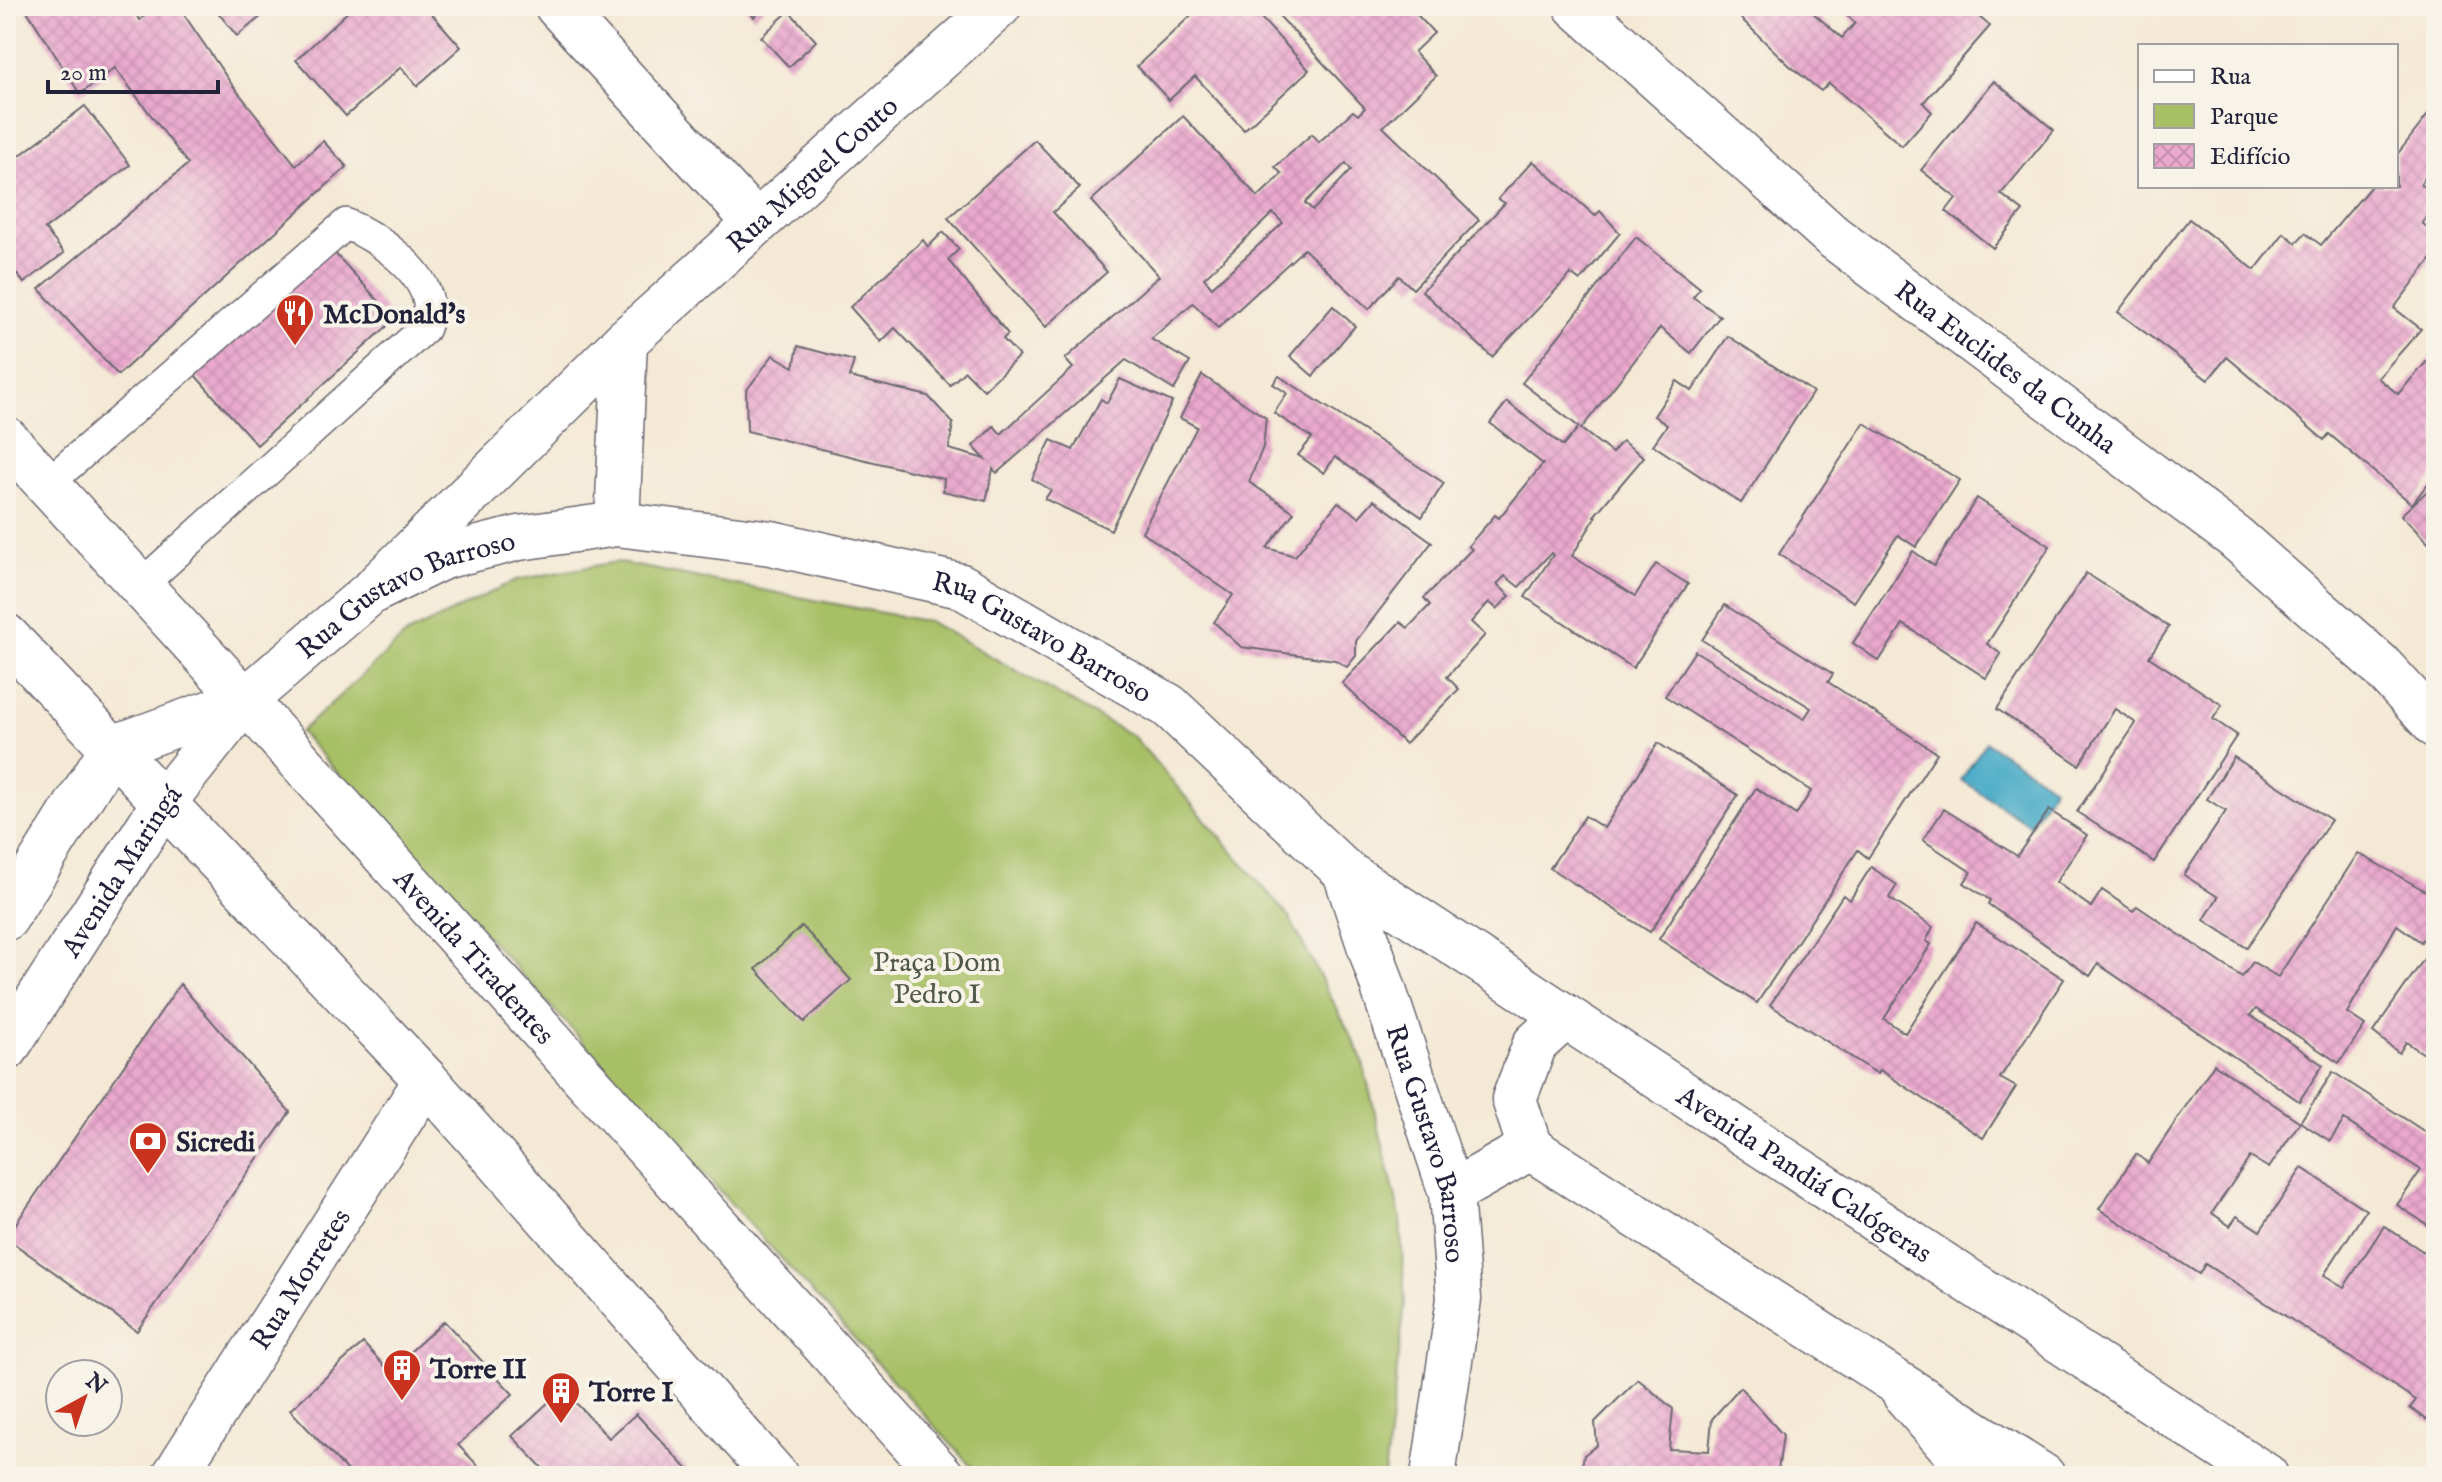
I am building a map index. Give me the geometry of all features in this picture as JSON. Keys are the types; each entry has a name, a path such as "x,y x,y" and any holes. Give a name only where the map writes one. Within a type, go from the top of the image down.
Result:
{"street":[{"path":"557,6 755,222"},
{"name":"Rua Miguel Couto","path":"371,592 625,341 999,6"},
{"name":"Rua Euclides da Cunha","path":"1576,6 1832,236 2236,538 2379,664 2436,726"},
{"path":"617,524 625,341"},
{"name":"Avenida Tiradentes","path":"6,439 245,700 942,1476"},
{"name":"Rua Gustavo Barroso","path":"112,748 245,700 371,592 443,557 519,538 617,524 771,543 961,586 1169,706 1345,872 1451,1193 1459,1299 1433,1476"},
{"path":"6,636 426,1080 776,1476"},
{"name":"Avenida Maringá","path":"6,1049 164,802 245,700"},
{"path":"6,918 112,748"},
{"name":"Avenida Pandiá Calógeras","path":"1345,872 2266,1476"},
{"path":"1565,1017 1535,1044 1514,1099 1530,1148 2043,1476"},
{"name":"Rua Morretes","path":"174,1476 426,1080"},
{"path":"1451,1193 1530,1148"},
{"path":"1892,1381 1976,1476"}],"lane":[{"path":"47,484 346,224 370,234 390,249 422,283 429,310 424,329 141,585"}],"green space":[{"name":"Praça Dom Pedro I","path":"616,562 930,622 1134,737 1289,917 1361,1055 1400,1216 1405,1304 1384,1476 980,1476 300,732 407,634 516,580"}],"water":[{"path":"1986,742 2054,787 2030,825 1961,780"}],"building":[{"path":"24,6 132,6 140,20 156,6 178,6 230,82 296,165 323,141 347,167 118,375 39,289 188,164 115,68 80,94"},
{"path":"213,6 274,6 237,36"},
{"path":"354,6 425,6 461,47 417,86 401,67 346,116 296,60"},
{"path":"743,6 766,6 754,17"},
{"path":"1201,6 1250,6 1309,70 1244,130 1195,76 1169,100 1137,66"},
{"path":"1270,6 1409,6 1434,33 1414,52 1436,76 1383,127 1479,220 1413,289 1399,276 1369,309 1304,249 1218,328 1193,303 1151,339 1190,362 1174,390 1126,360 997,473 993,469 986,501 943,491 944,479 747,431 746,391 773,355 794,367 798,346 854,361 849,377 928,396 953,423 949,449 985,459 973,446 994,426 1001,434 1073,368 1065,359 1159,276 1091,201 1183,116 1258,197 1282,174 1275,167 1312,134 1319,142 1353,111 1358,115 1365,108","holes":["1346,163 1351,170 1313,210 1305,203","1273,213 1283,223 1212,287 1204,278"]},
{"path":"1728,6 1815,6 1811,11 1842,38 1855,23 1844,12 1850,6 1966,6 1990,26 1923,103 1932,112 1902,146 1829,83 1821,91 1790,66"},
{"path":"789,11 816,41 789,67 761,37"},
{"path":"1994,81 2054,130 2001,194 2023,211 1993,248 1946,211 1956,198 1921,170"},
{"path":"85,106 130,165 45,229 64,253 24,283 6,261 6,166"},
{"path":"2434,107 2436,163 2420,184 2436,196 2436,204 2422,223 2436,234 2436,253 2394,308 2421,329 2378,378 2398,394 2436,351 2436,473 2412,504 2329,434 2324,440 2227,357 2208,380 2118,312 2189,219 2255,270 2284,233 2296,243 2305,233 2321,245 2369,188 2398,188 2398,153"},
{"path":"1035,140 1080,188 1053,212 1107,272 1046,327 948,218"},
{"path":"1533,161 1595,216 1600,211 1620,233 1580,281 1571,274 1492,357 1422,291 1505,203 1498,199"},
{"path":"943,232 959,249 948,260 1008,334 1003,339 1019,356 984,390 965,371 950,385 895,328 881,342 850,307 923,240 928,247"},
{"path":"1636,237 1700,288 1693,297 1720,316 1691,353 1660,328 1581,429 1612,453 1622,441 1644,457 1594,516 1572,556 1635,596 1656,564 1688,584 1633,668 1525,597 1553,555 1551,553 1519,587 1505,576 1497,584 1510,596 1497,609 1489,602 1471,622 1485,635 1447,677 1459,689 1405,744 1342,683 1400,622 1408,628 1430,605 1424,598 1472,549 1468,546 1495,515 1499,518 1543,464 1490,423 1507,402 1563,446 1579,427 1522,383"},
{"name":"McDonald's","path":"332,250 395,319 257,445 194,374"},
{"path":"1333,306 1355,326 1313,376 1290,356"},
{"path":"1728,336 1813,392 1741,503 1653,445 1667,425 1654,416 1677,381 1692,391"},
{"path":"1202,375 1266,418 1263,447 1249,482 1294,512 1267,548 1295,556 1338,502 1359,517 1374,500 1432,542 1356,641 1356,656 1347,667 1335,660 1241,647 1214,622 1233,595 1142,532 1197,427 1180,418"},
{"path":"1279,376 1444,483 1422,517 1335,457 1324,473 1298,455 1312,438 1274,413 1287,393 1273,384"},
{"path":"1120,379 1172,402 1111,530 1045,499 1051,490 1032,479 1051,440 1073,450 1101,399 1107,403"},
{"path":"1864,423 1960,480 1916,547 1898,535 1854,602 1779,554"},
{"path":"2436,483 2436,551 2401,515"},
{"path":"1977,498 2050,546 1987,644 2001,654 1986,678 1903,624 1879,661 1853,643 1913,551 1934,566"},
{"path":"2086,573 2169,627 2149,657 2222,705 2213,719 2237,735 2154,862 2077,812 2136,723 2115,709 2079,765 1997,709"},
{"path":"1725,605 1833,674 1828,682 1937,753 1868,858 1858,850 1757,1003 1659,939 1756,788 1796,815 1811,791 1665,696 1695,651 1804,719 1811,708 1702,640"},
{"path":"1658,743 1738,795 1650,932 1550,868 1585,816 1604,828"},
{"path":"2234,757 2331,820 2247,948 2204,920 2218,897 2184,875 2226,811 2207,799"},
{"path":"1944,809 2017,856 2049,810 2087,835 2056,882 2091,907 2102,890 2133,911 2137,906 2242,977 2253,962 2278,977 2358,853 2436,897 2436,921 2421,942 2397,925 2347,1013 2365,1025 2339,1063 2256,1009 2250,1015 2323,1065 2299,1101 2098,964 2090,976 1988,904 1990,900 1964,883 1971,872 1923,840"},
{"path":"1871,867 1897,885 1889,898 1933,927 1926,941 1931,944 1884,1019 1905,1033 1976,923 2064,979 2000,1078 2016,1087 1983,1138 1880,1070 1878,1074 1770,1005 1843,895 1850,900"},
{"path":"802,926 851,980 804,1022 756,969"},
{"path":"2436,942 2436,1050 2430,1058 2406,1042 2399,1053 2373,1032"},
{"name":"Sicredi","path":"180,984 290,1112 137,1331 6,1238"},
{"path":"2214,1064 2300,1122 2269,1168 2250,1157 2212,1213 2230,1226 2237,1216 2260,1231 2302,1168 2366,1210 2324,1275 2344,1287 2384,1226 2436,1260 2436,1370 2431,1377 2436,1380 2436,1426 2410,1408 2416,1400 2205,1264 2199,1274 2099,1209 2136,1154 2148,1163"},
{"path":"2333,1072 2436,1139 2436,1219 2431,1227 2397,1205 2421,1170 2344,1120 2330,1141 2300,1122"},
{"name":"Torre II","path":"444,1321 513,1394 458,1445 488,1476 352,1476 290,1410 363,1343 389,1371"},
{"path":"1638,1379 1673,1409 1669,1449 1709,1451 1712,1419 1740,1387 1783,1435 1778,1471 1791,1476 1580,1476 1584,1455 1597,1445 1595,1422"},
{"name":"Torre I","path":"563,1389 609,1438 636,1414 694,1476 550,1476 512,1436"}],"place":[{"name":"McDonald's","path":"295,347"},
{"name":"Sicredi","path":"148,1175"},
{"name":"Torre II","path":"402,1402"},
{"name":"Torre I","path":"561,1425"}]}
